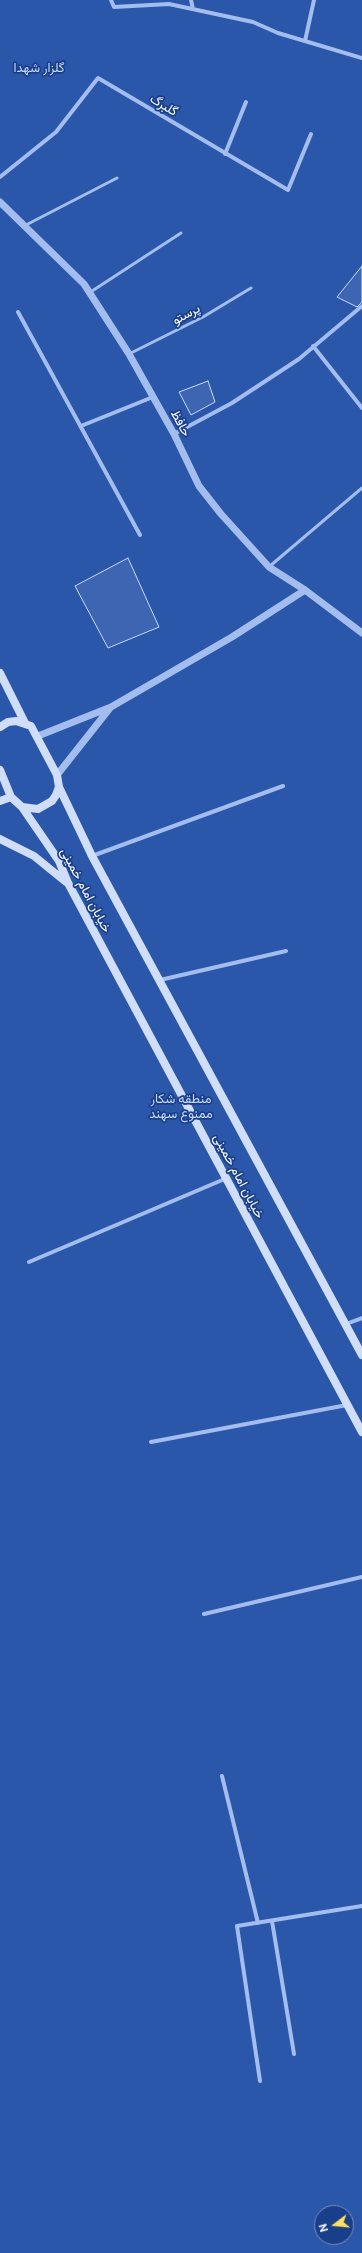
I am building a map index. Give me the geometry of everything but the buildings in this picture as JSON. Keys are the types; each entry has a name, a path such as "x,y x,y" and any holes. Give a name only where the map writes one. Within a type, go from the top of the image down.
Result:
{"main road":[{"path":"0,673 25,723"},
{"path":"0,727 12,722 25,723"},
{"name":"خیابان امام خمینی","path":"25,723 31,726 38,736 57,776 59,787 92,856 362,1355"},
{"path":"0,770 11,797 0,801"},
{"path":"22,807 38,809 46,807 52,802 59,787"},
{"name":"خیابان امام خمینی","path":"11,797 22,807 59,861 68,884 362,1432"},
{"path":"0,839 34,856 68,884"}],"street":[{"path":"112,0 114,7 169,4 253,22 278,33 362,58"},
{"path":"191,0 194,9"},
{"path":"305,41 314,0"},
{"name":"گلبرگ","path":"0,177 56,132 98,78 288,190 311,134"},
{"path":"225,154 246,102"},
{"name":"حافظ","path":"0,202 26,225 84,284 130,354 174,434 199,486 221,514 269,567 305,590 362,632"},
{"path":"174,434 232,403 299,358 362,306"},
{"path":"18,312 140,535"},
{"path":"313,346 362,408"},
{"path":"81,426 153,397"},
{"path":"38,736 111,707 225,640 305,590"},
{"path":"57,776 111,707"},
{"path":"92,856 283,786"},
{"path":"159,980 286,951"},
{"path":"29,1262 227,1178"},
{"path":"345,1324 362,1318"},
{"path":"151,1442 348,1405"},
{"path":"204,1614 362,1577"},
{"path":"222,1776 258,1923"},
{"path":"260,2081 237,1926 362,1906"},
{"path":"272,1921 294,2054"}],"lane":[{"path":"26,225 117,178"},
{"path":"89,292 181,233"},
{"name":"پرستو","path":"130,354 203,317 251,288"},
{"path":"269,567 362,488"}],"green space":[{"name":"منطقه شکار ممنوع سهند","path":"0,0 362,0 362,2253 0,2253"}],"park label":[{"name":"گلزار شهدا","path":"39,68"}]}
